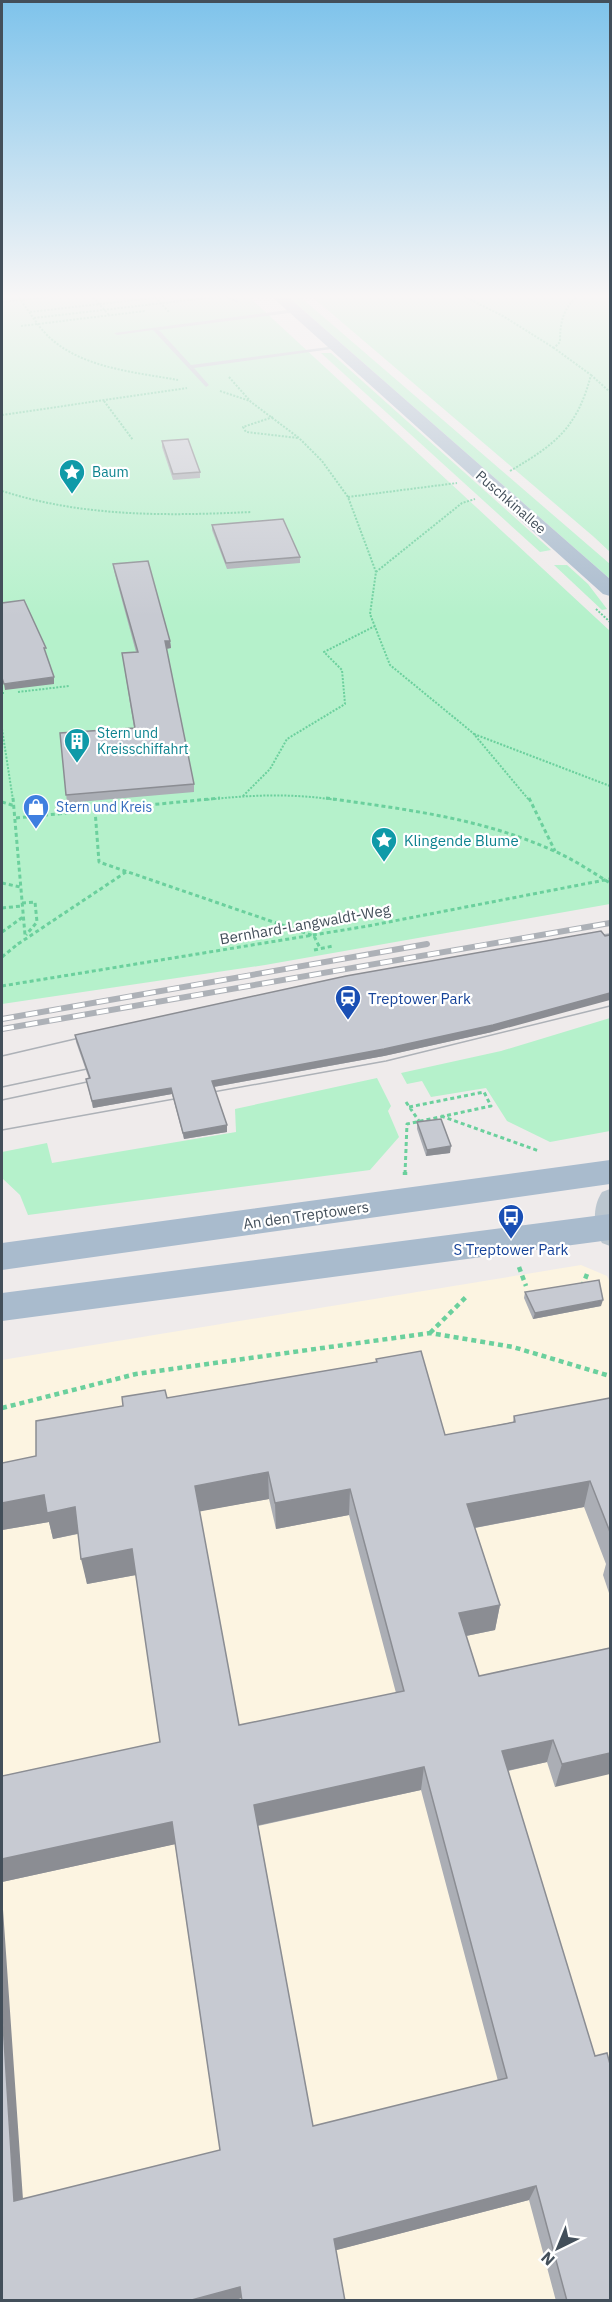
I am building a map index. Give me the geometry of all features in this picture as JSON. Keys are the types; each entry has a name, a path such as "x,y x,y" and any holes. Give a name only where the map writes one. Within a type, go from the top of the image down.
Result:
{"main road":[{"name":"Puschkinallee","path":"398,402 610,590"},
{"name":"An den Treptowers","path":"2,1257 610,1172"},
{"path":"2,1307 610,1222"}],"path":[{"path":"2,415 94,402"},
{"path":"105,402 133,440"},
{"path":"252,402 274,417 322,460 348,497 376,572 370,614 390,665 473,733 527,795 555,851"},
{"path":"510,472 533,459 568,432 585,402"},
{"path":"274,417 243,427 246,432 299,438"},
{"path":"348,497 458,483"},
{"path":"2,496 3,491 60,507 104,513 190,515 251,512"},
{"path":"376,572 462,503 475,499"},
{"path":"243,796 270,769 287,739 345,704 342,670 324,652 375,626"},
{"path":"18,692 69,686"},
{"path":"2,729 15,806 25,936"},
{"path":"473,733 610,786"},
{"path":"16,818 243,796 310,796 428,813 496,830 555,851 610,879"},
{"path":"2,802 15,806"},
{"path":"95,810 99,862 314,936 320,948"},
{"path":"2,957 127,871"},
{"name":"Bernhard-Langwaldt-Weg","path":"2,986 314,936 610,879"},
{"path":"2,883 20,887"},
{"path":"2,908 35,902 37,922 18,944"},
{"path":"2,932 23,917"},
{"path":"314,950 333,946"},
{"path":"404,1169 408,1124 491,1106 484,1092 409,1107"},
{"path":"406,1102 425,1128"},
{"path":"440,1116 538,1151"},
{"path":"419,1121 433,1126"},
{"path":"519,1266 526,1286"},
{"path":"580,1291 587,1274"},
{"path":"430,1333 468,1294"},
{"path":"2,1408 136,1374 430,1333 513,1347 610,1377"}],"shaded area":[{"path":"581,1265 607,1276 610,1282 610,2300 2,2300 2,1360"}],"green space":[{"name":"Treptower Park","path":"2,402 363,402 610,631 610,904 265,965 2,1004"},
{"path":"375,402 386,402 551,550 540,552"},
{"path":"409,402 423,402 610,564 610,579"},
{"path":"436,402 610,402 610,552"},
{"path":"554,565 567,565 588,584 607,609 602,610"},
{"path":"610,1018 610,1131 550,1142 507,1121 486,1088 431,1097 422,1081 407,1084 401,1073 501,1051"},
{"path":"377,1078 391,1106 388,1111 399,1137 370,1170 28,1215 20,1195 2,1178 2,1152 47,1143 52,1163 236,1132 235,1109"}],"building":[{"path":"188,439 200,472 173,474 162,441"},
{"path":"283,519 300,557 226,563 212,525"},
{"path":"148,561 170,641 165,641 194,784 66,795 60,733 135,728 122,653 138,652 113,564"},
{"path":"24,600 46,648 44,648 54,677 4,684 2,678 2,603"},
{"path":"601,931 605,936 610,935 610,993 493,1025 384,1049 212,1081 227,1125 183,1133 171,1088 92,1101 86,1079 90,1078 75,1035 346,976"},
{"path":"441,1119 451,1146 427,1150 417,1122"},
{"path":"599,1280 603,1300 535,1313 525,1292"},
{"path":"421,1351 445,1435 515,1422 514,1416 610,1398 610,1532 590,1481 467,1504 500,1605 459,1613 479,1676 610,1648 610,1753 562,1764 553,1740 502,1751 595,2056 607,2053 610,2064 610,2301 567,2301 536,2186 334,2239 345,2301 242,2301 240,2287 188,2301 2,2301 2,2007 14,2201 220,2150 172,1822 2,1859 2,1776 160,1742 132,1549 81,1559 75,1507 47,1513 44,1495 2,1503 2,1463 36,1456 36,1421 123,1406 122,1397 165,1390 167,1398 377,1362 376,1359","holes":["268,1472 275,1503 350,1489 404,1691 239,1725 195,1486","424,1767 507,2078 313,2126 254,1805"]}],"tram line":[{"path":"587,937 610,934"},
{"path":"2,1130 386,1061 610,1006"},
{"path":"2,1056 92,1035"},
{"path":"2,1087 101,1066"},
{"path":"2,1100 101,1079"}],"railway":[{"path":"2,1029 610,923"},
{"path":"2,1019 427,944"}],"place":[{"name":"Baum","path":"72,495"},
{"name":"Stern und Kreisschiffahrt","path":"77,764"},
{"name":"Stern und Kreis","path":"36,830"},
{"name":"Klingende Blume","path":"384,863"},
{"name":"Treptower Park","path":"348,1021"},
{"name":"S Treptower Park","path":"511,1240"}]}
